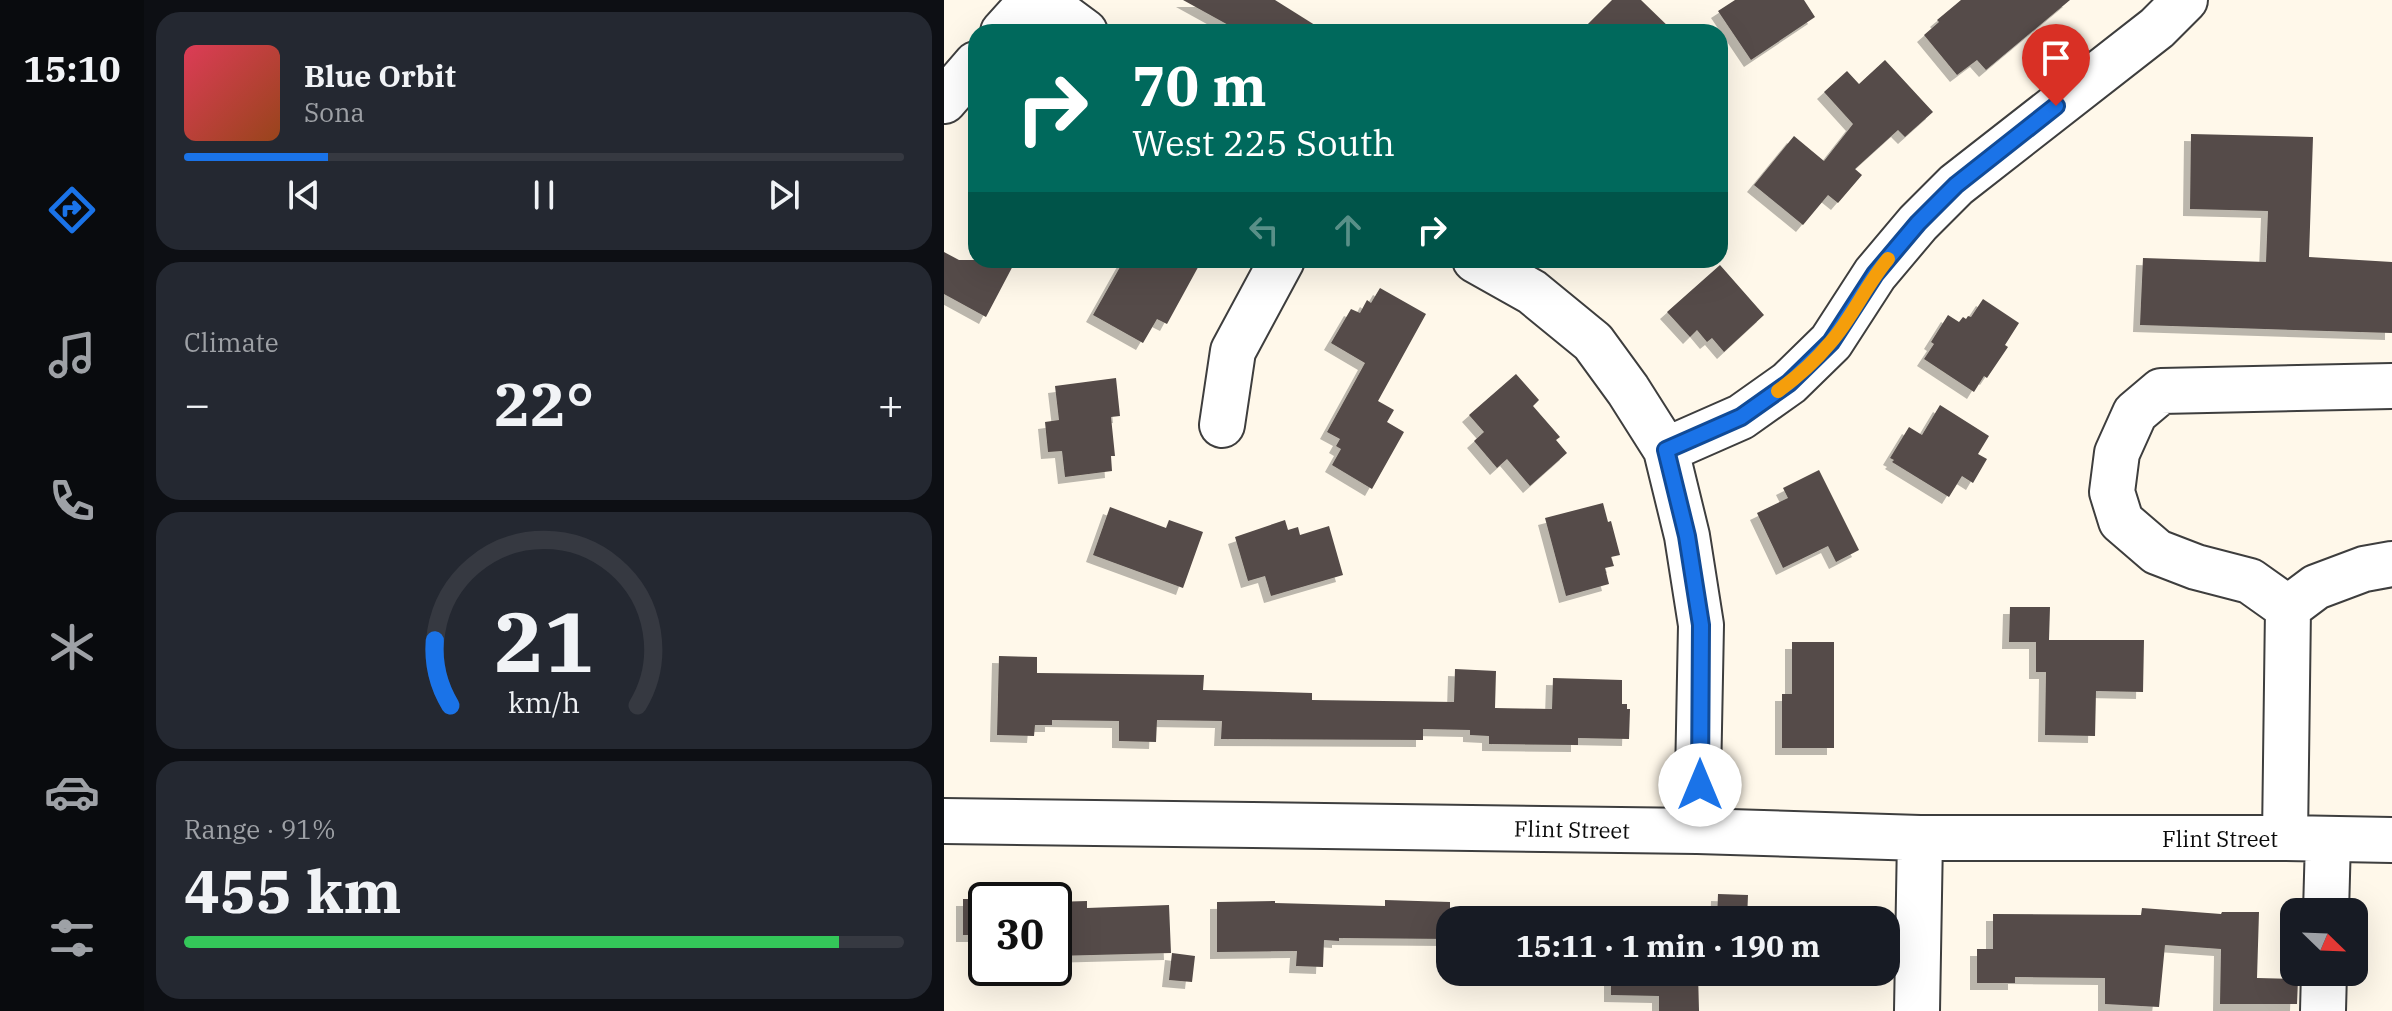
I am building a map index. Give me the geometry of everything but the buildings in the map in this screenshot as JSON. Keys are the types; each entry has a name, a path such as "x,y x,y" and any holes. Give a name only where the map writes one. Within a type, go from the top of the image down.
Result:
{"street":[{"path":"1010,24 1032,0"},
{"path":"1042,0 1074,24"},
{"path":"1666,450 1741,417 1789,383 1831,342 1875,274 1918,223 1956,185 2157,28 2185,0"},
{"path":"944,101 968,73"},
{"path":"1222,425 1233,351 1278,268"},
{"path":"1489,268 1532,292 1593,342 1666,450 1687,536 1701,625 1697,831"},
{"path":"2322,898 2307,839 2288,608 2250,581 2196,567 2157,552 2121,521 2112,492 2117,453 2135,413 2161,391 2392,386"},
{"path":"2288,608 2316,587 2364,569 2392,564"},
{"name":"Flint Street","path":"944,821 1697,831 1920,838 2392,840"},
{"path":"1917,1011 1920,838"},
{"path":"2323,1011 2324,986"}],"slow traffic":[{"path":"1778,391 1831,342 1888,259"}],"route":[{"path":"1700,785 1701,625 1687,536 1666,450 1741,417 1789,383 1831,342 1875,274 1918,223 1956,185 2056,106"}]}
